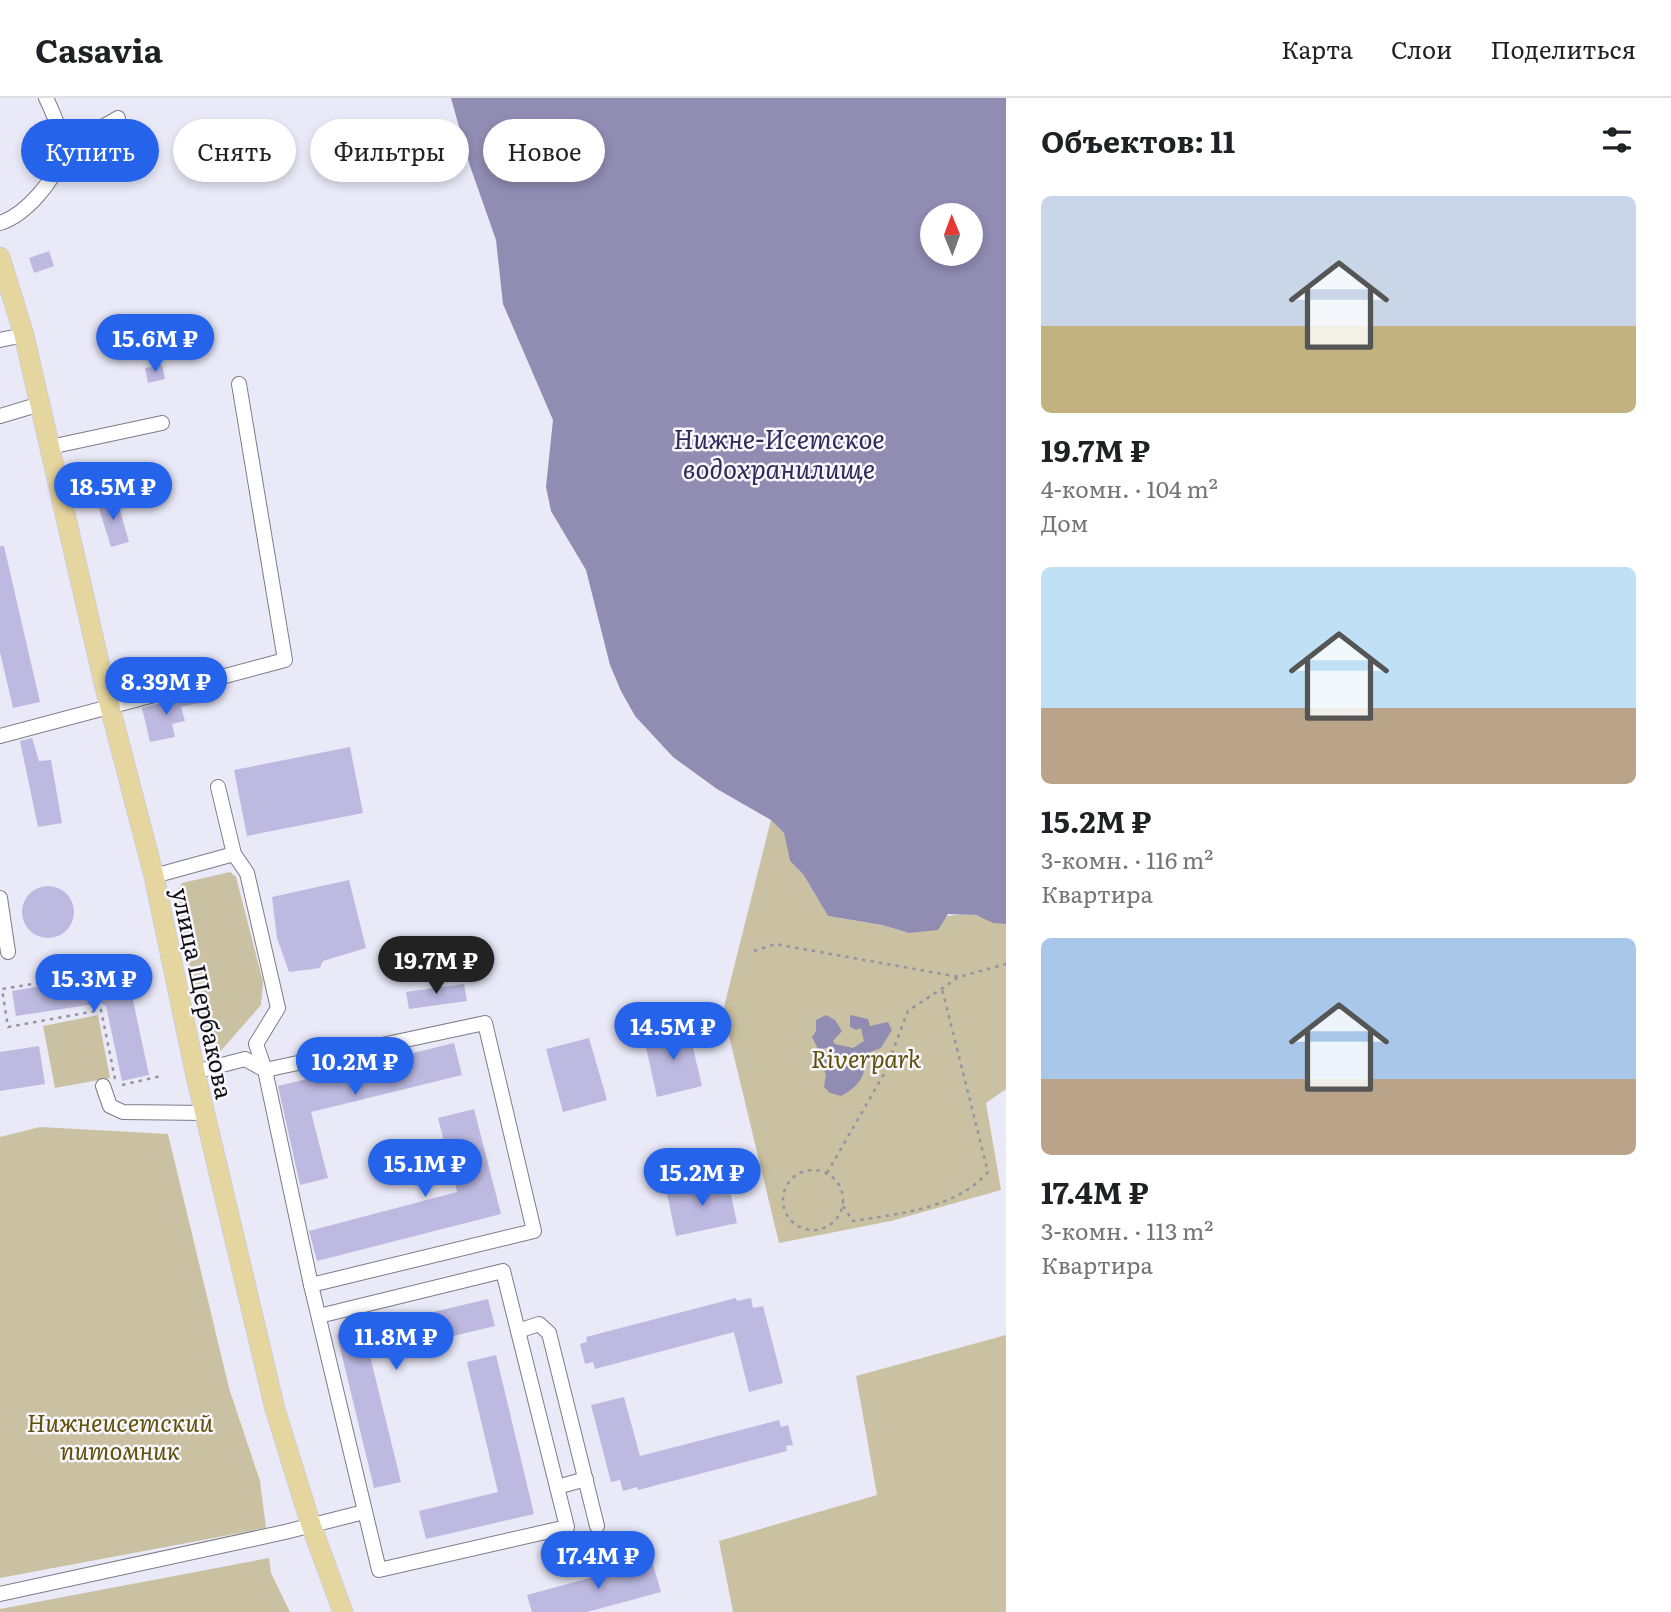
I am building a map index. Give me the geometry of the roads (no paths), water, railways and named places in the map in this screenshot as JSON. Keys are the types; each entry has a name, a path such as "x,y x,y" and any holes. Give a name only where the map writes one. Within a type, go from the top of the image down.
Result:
{"main road":[{"name":"улица Щербакова","path":"0,257 24,335 110,706 154,876 195,1072 275,1409 311,1525 343,1612"}],"street":[{"path":"46,98 56,119"},
{"path":"0,223 40,196 47,182"},
{"path":"0,340 24,335"},
{"path":"0,736 285,660 239,384"},
{"path":"0,416 40,404"},
{"path":"50,447 162,422"},
{"path":"218,787 234,854 247,873 278,1008 256,1044 265,1070 311,1285 379,1570 567,1527 503,1271 319,1316"},
{"path":"154,876 234,854"},
{"path":"0,898 8,952"},
{"path":"195,1072 246,1059 265,1070 485,1023 534,1231 311,1285"},
{"path":"109,1083 110,1106 123,1112 205,1113"},
{"path":"518,1331 539,1324 549,1332 597,1526"},
{"path":"557,1487 586,1479"},
{"path":"0,1594 364,1512"}],"water":[{"name":"Нижне-Исетское водохранилище","path":"451,98 1006,98 1006,924 993,923 976,915 948,914 938,930 909,933 882,925 828,916 803,874 790,861 784,833 771,820 717,789 673,757 635,716 610,665 586,570 551,511 546,487 553,420 503,304 496,240 469,162 469,119 457,119"},
{"path":"826,1015 835,1020 842,1031 833,1041 835,1044 853,1048 864,1041 861,1028 856,1030 850,1027 850,1015 868,1019 870,1026 888,1022 892,1030 881,1048 865,1054 865,1068 861,1079 841,1096 830,1093 824,1087 826,1074 821,1066 827,1048 818,1049 812,1037 816,1031 816,1020"}],"park label":[{"name":"Riverpark","path":"866,1057"},
{"name":"Нижнеисетский питомник","path":"120,1435"}]}
